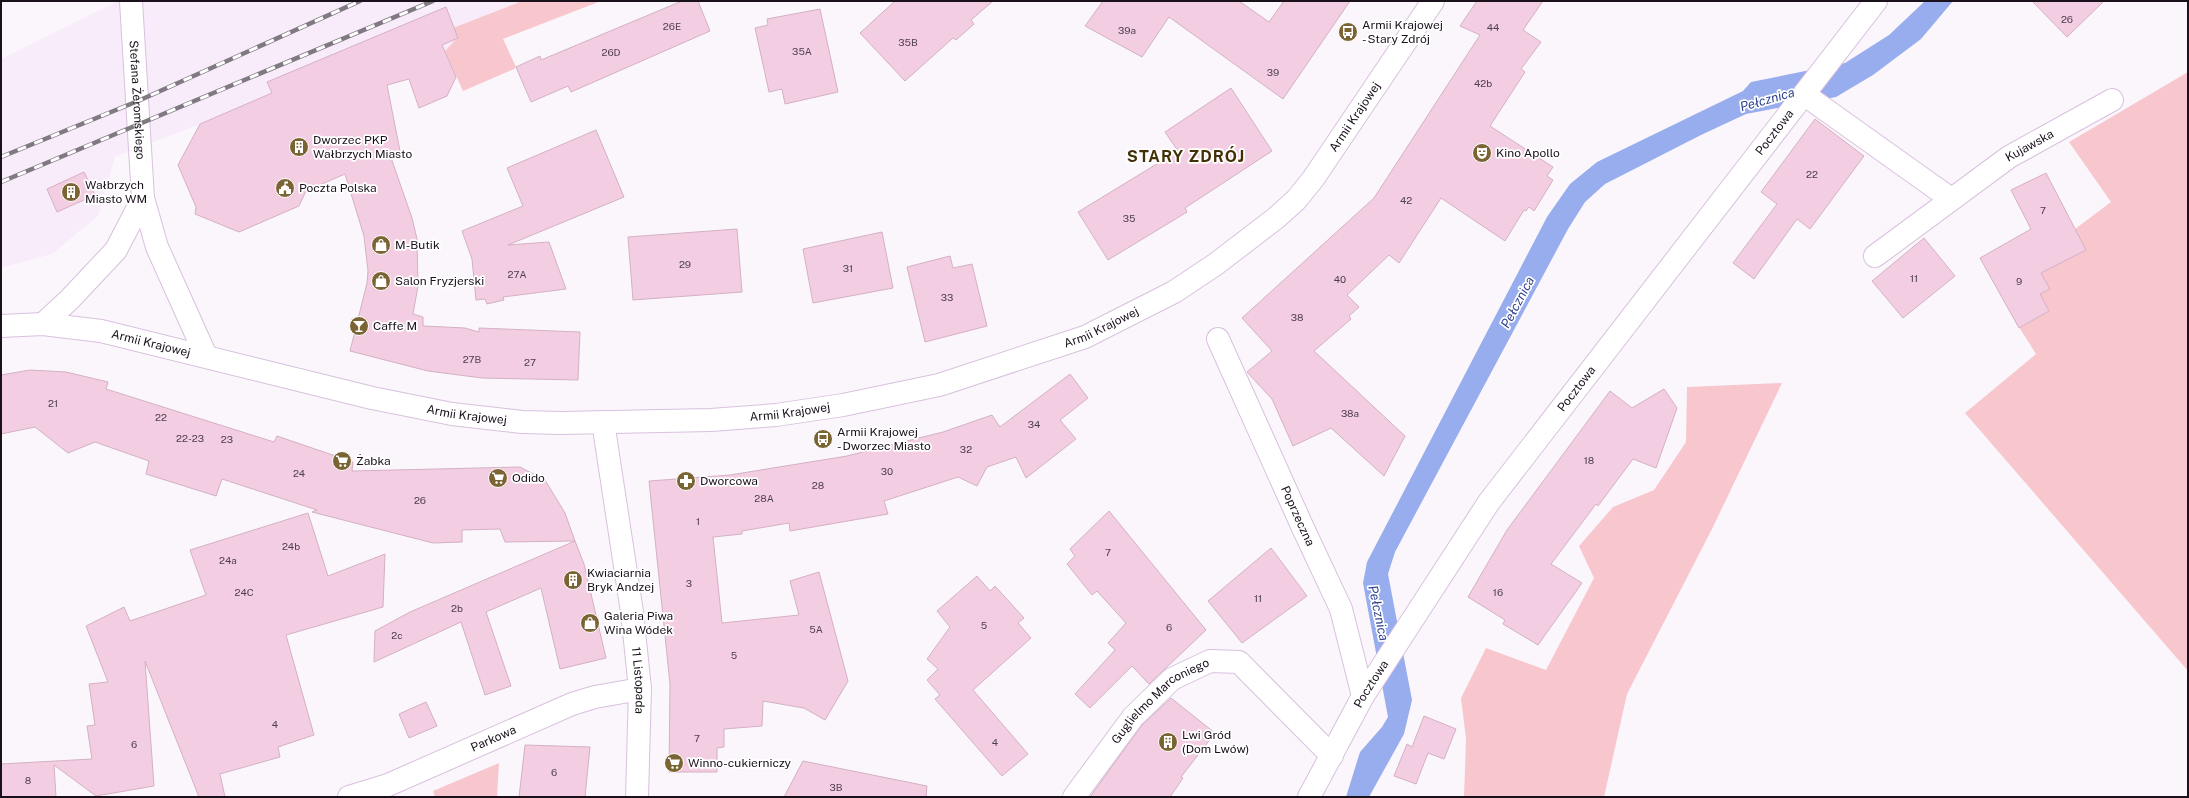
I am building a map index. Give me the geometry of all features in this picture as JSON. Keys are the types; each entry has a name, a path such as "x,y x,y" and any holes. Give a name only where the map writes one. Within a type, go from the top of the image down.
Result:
{"main road":[{"name":"Stefana Żeromskiego","path":"131,1 143,198 157,247 206,356"},
{"name":"Armii Krajowej","path":"1,326 43,324 102,331 372,398 452,414 522,422 711,420 776,415 843,405 939,385 1044,352 1085,337 1174,292 1216,264 1256,234 1296,200 1331,154 1433,1"},
{"name":"Pocztowa","path":"1309,797 1368,690 1489,502 1805,95 1876,1"},
{"path":"1805,95 1951,199"},
{"name":"Kujawska","path":"1875,256 2009,157 2112,100"},
{"path":"43,324 70,299 116,250 143,198"},
{"name":"Poprzeczna","path":"1218,340 1341,608 1368,690"},
{"name":"11 Listopada","path":"604,422 632,612 640,689 637,797"},
{"name":"Guglielmo Marconiego","path":"1074,797 1138,712 1172,679 1210,661 1239,662 1332,756"},
{"name":"Parkowa","path":"349,797 388,786 572,704 595,697 640,689"}],"shaded area":[{"path":"118,1 522,1 454,28 458,38 445,51 283,119 272,93 200,124 115,157 98,216 52,254 1,268 1,59"},
{"path":"522,1 601,1 503,39 516,67 463,91 445,51 457,38 453,28"},
{"path":"2188,72 2188,671 1965,413 2036,354 2019,327 2049,311 2040,294 2050,289 2040,273 2075,229 2111,202 2069,142"},
{"path":"1782,383 1712,529 1627,694 1604,797 1464,797 1466,739 1461,698 1486,648 1546,670 1594,578 1579,546 1613,507 1654,490 1686,442 1687,387"},
{"path":"499,763 497,797 435,797 433,791"}],"water":[{"name":"Pełcznica","path":"1925,1 1953,1 1921,39 1873,75 1836,97 1746,114 1701,135 1605,184 1585,202 1568,229 1395,552 1388,574 1412,700 1404,734 1369,797 1346,797 1360,752 1382,727 1388,717 1363,583 1367,562 1547,217 1570,184 1597,162 1743,91 1751,82 1845,63 1889,35"}],"building":[{"path":"682,1 698,1 710,31 571,92 568,86 531,102 516,67 540,56 541,60"},
{"path":"895,1 993,1 971,20 974,24 956,40 953,38 905,81 860,33"},
{"path":"1103,1 1239,1 1269,22 1284,1 1350,1 1283,99 1169,17 1142,57 1085,26"},
{"path":"1477,1 1543,1 1523,30 1541,42 1521,69 1525,72 1490,126 1553,167 1547,176 1553,180 1534,211 1529,207 1526,211 1524,210 1505,241 1441,198 1399,263 1389,255 1347,295 1359,307 1349,316 1351,319 1314,351 1405,436 1384,476 1331,428 1293,446 1272,399 1247,372 1272,351 1242,318 1374,198 1480,35 1460,26"},
{"path":"2032,1 2104,1 2067,37"},
{"path":"446,7 458,38 442,45 456,77 447,96 419,108 409,79 387,85 400,151 390,155 412,218 417,239 418,286 413,314 423,317 423,326 465,328 479,332 479,328 580,332 578,380 482,378 428,371 350,351 367,283 368,271 364,236 345,174 306,191 299,206 239,232 195,214 196,207 178,165 200,124 272,93 267,82"},
{"path":"820,9 838,92 785,104 782,89 769,92 755,28 768,25 767,19"},
{"path":"1231,88 1272,151 1185,208 1187,212 1108,260 1078,212 1178,151 1165,132"},
{"path":"1815,119 1864,156 1810,229 1797,219 1754,279 1733,263 1777,204 1761,192"},
{"path":"596,130 624,197 508,245 549,242 566,289 503,297 504,300 487,304 485,299 476,300 472,259 462,231 523,206 507,168"},
{"name":"Wałbrzych Miasto WM","path":"84,172 95,195 57,212 47,189"},
{"path":"2046,173 2086,250 2041,273 2050,289 2040,294 2049,311 2019,328 1980,258 2031,229 2011,190"},
{"path":"737,229 742,292 633,300 628,237"},
{"path":"882,232 893,288 813,303 803,249"},
{"path":"1924,238 1955,276 1903,318 1872,281"},
{"path":"950,256 953,268 972,264 987,326 925,342 907,267"},
{"path":"30,370 66,372 108,382 106,389 274,442 277,436 353,462 352,471 520,467 545,480 565,513 575,541 505,542 500,529 462,530 462,542 433,543 312,512 317,510 222,479 216,496 146,474 149,461 95,442 68,453 35,427 1,434 1,375"},
{"path":"1070,374 1088,398 1060,420 1076,439 1026,478 1016,457 987,467 977,486 958,477 884,501 888,514 790,531 789,523 742,531 742,534 713,537 722,623 799,615 790,581 819,572 848,681 825,720 804,708 763,701 762,726 724,729 724,747 717,748 717,772 669,772 670,684 649,481 730,475 847,456 943,432 992,415 1000,427"},
{"path":"1664,389 1677,408 1656,468 1633,459 1598,506 1596,504 1551,564 1582,583 1538,645 1503,624 1505,620 1468,597 1507,530 1610,391 1632,408"},
{"path":"1109,511 1206,630 1149,684 1132,666 1090,708 1075,694 1115,650 1108,643 1126,623 1097,591 1092,595 1067,564 1075,556 1070,549"},
{"path":"308,513 328,576 385,554 383,607 286,635 314,735 278,747 280,757 220,774 225,797 199,797 145,661 154,786 96,796 54,765 56,797 1,797 1,764 92,759 87,726 95,725 89,684 108,682 86,626 124,607 130,621 206,595 190,550"},
{"path":"575,541 584,564 606,658 560,669 541,588 486,612 511,686 485,695 461,622 374,662 375,631 410,612"},
{"path":"1271,548 1307,596 1242,643 1208,601"},
{"path":"977,576 990,591 995,586 1024,618 1018,623 1031,638 973,690 1028,754 1002,776 935,699 940,695 927,680 938,669 927,659 950,627 937,611"},
{"name":"Lwi Gród (Dom Lwów)","path":"1171,698 1215,733 1181,777 1183,778 1170,797 1090,797 1142,725"},
{"path":"426,702 437,726 409,738 399,714"},
{"path":"1424,716 1456,729 1444,759 1428,753 1416,784 1394,776 1407,744 1412,747"},
{"path":"525,745 590,747 585,797 519,797"},
{"path":"803,761 927,786 926,797 784,797"}],"railway":[{"path":"1,157 138,101 360,1"},
{"path":"1,182 433,1"}],"place":[{"name":"Armii Krajowej - Stary Zdrój","path":"1348,32"},
{"name":"Dworzec PKP Wałbrzych Miasto","path":"299,147"},
{"name":"Kino Apollo","path":"1482,153"},
{"name":"Poczta Polska","path":"285,188"},
{"name":"Wałbrzych Miasto WM","path":"71,192"},
{"name":"M-Butik","path":"381,245"},
{"name":"Salon Fryzjerski","path":"381,281"},
{"name":"Caffe M","path":"359,326"},
{"name":"Armii Krajowej - Dworzec Miasto","path":"823,439"},
{"name":"Żabka","path":"342,461"},
{"name":"Odido","path":"498,478"},
{"name":"Dworcowa","path":"686,481"},
{"name":"Kwiaciarnia Bryk Andzej","path":"573,580"},
{"name":"Galeria Piwa Wina Wódek","path":"590,623"},
{"name":"Lwi Gród (Dom Lwów)","path":"1168,742"},
{"name":"Winno-cukierniczy","path":"674,763"}],"district":[{"name":"STARY ZDRÓJ","path":"1186,156"}]}
